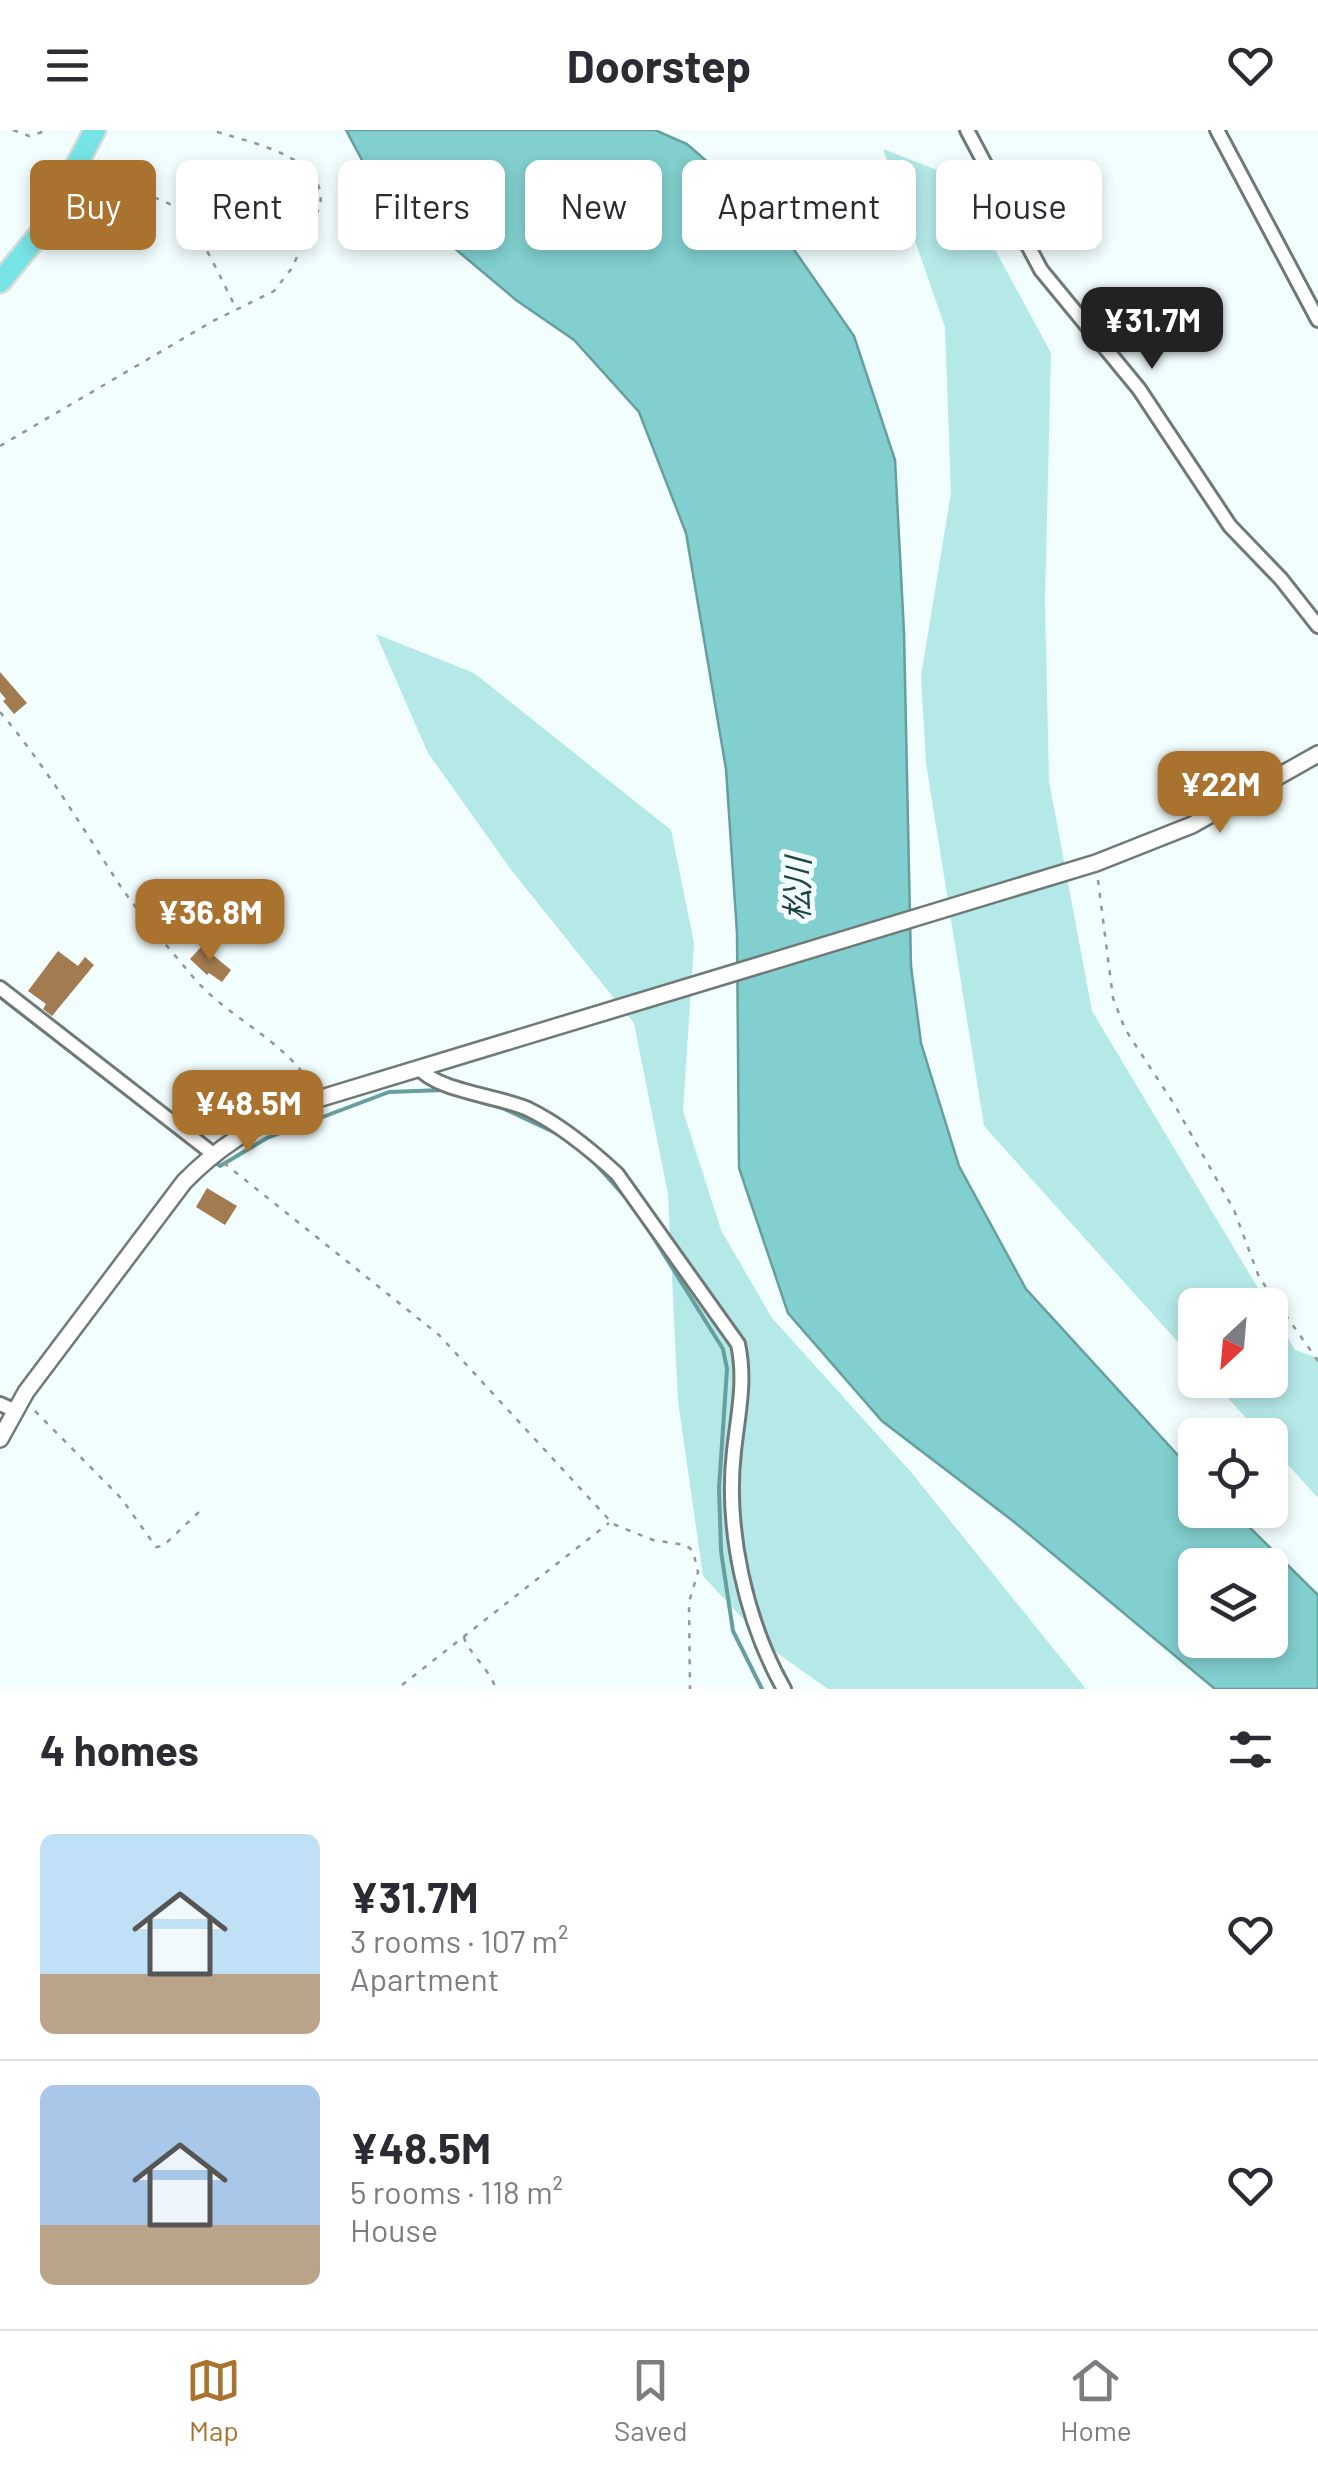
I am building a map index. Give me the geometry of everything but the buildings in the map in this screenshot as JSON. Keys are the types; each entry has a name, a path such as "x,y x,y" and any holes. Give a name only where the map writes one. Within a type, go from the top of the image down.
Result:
{"main road":[{"path":"0,282 41,232 95,130"}],"street":[{"path":"967,130 1041,270 1139,389 1230,526 1281,578 1318,626"},
{"path":"1217,130 1318,320"},
{"path":"0,1440 19,1405 184,1182 212,1153 243,1132 320,1099 1096,864 1192,825 1318,754"},
{"path":"0,988 212,1153"},
{"path":"419,1068 442,1084 505,1099 546,1118 604,1162 738,1344 743,1370 734,1451 735,1540 757,1637 784,1689"},
{"path":"0,1404 19,1405"}],"path":[{"path":"13,130 29,136 49,130"},
{"path":"0,446 274,291 292,268 316,222 322,196 310,170 256,144 211,130"},
{"path":"156,199 183,214 236,310"},
{"path":"0,712 79,816 118,882 194,978 221,1004 288,1055 320,1099"},
{"path":"1096,864 1108,967 1119,1016 1234,1210 1259,1278 1318,1362"},
{"path":"212,1153 438,1334 610,1522 653,1540 686,1544 693,1551 698,1572 689,1602 690,1689"},
{"path":"19,1405 121,1498 156,1547 163,1546 200,1511"},
{"path":"402,1685 610,1522"},
{"path":"464,1635 466,1646 482,1661 496,1689"}],"shaded area":[{"path":"883,149 911,160 887,160"},
{"path":"916,162 936,170 936,250 995,250 1051,353 1045,602 1049,781 1092,1011 1258,1288 1178,1288 1178,1342 984,1126 926,763 921,676 951,493 945,327 916,244"},
{"path":"376,634 474,673 671,830 694,943 683,1111 721,1230 772,1318 910,1471 1086,1689 828,1689 770,1648 703,1576 678,1401 668,1194 634,1023 512,871 428,753"},
{"path":"1288,1338 1295,1350 1318,1358 1318,1498 1288,1465 1288,1418 1246,1418 1228,1398 1288,1398"}],"water":[{"name":"松川","path":"346,130 655,130 687,144 705,160 682,160 682,250 794,250 854,336 895,460 904,632 911,966 921,1043 959,1166 1026,1289 1178,1455 1178,1528 1250,1528 1270,1548 1178,1548 1178,1658 1288,1658 1288,1565 1318,1595 1318,1689 1215,1689 1013,1521 882,1421 788,1313 739,1168 737,933 726,769 686,533 639,412 574,340 516,300 456,250 505,250 505,160 362,160"}],"waterway":[{"path":"0,997 204,1155"},
{"path":"212,1160 220,1166 267,1138 389,1092 444,1090"},
{"path":"496,1105 560,1135"},
{"path":"591,1159 628,1200"},
{"path":"640,1216 723,1349 727,1369 719,1488 721,1551 733,1631 762,1689"}]}
